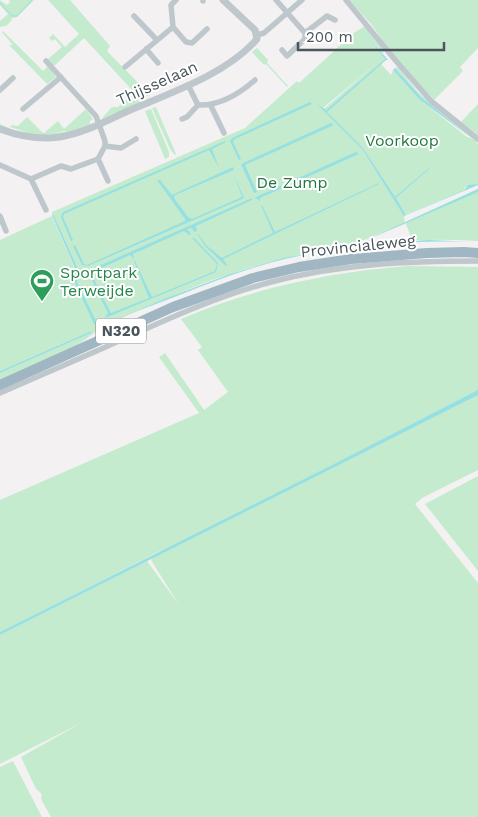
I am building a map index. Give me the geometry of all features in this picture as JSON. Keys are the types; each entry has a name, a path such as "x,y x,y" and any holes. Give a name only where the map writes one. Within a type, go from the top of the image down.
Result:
{"highway":[{"name":"Provincialeweg","path":"247,285 299,267 351,259 418,254 478,253"},
{"name":"N320","path":"0,385 173,307 247,285"}],"street":[{"path":"223,0 255,30 257,35"},
{"path":"276,0 305,34 305,40 287,56 282,50"},
{"name":"Thijsselaan","path":"0,129 20,136 35,138 58,137 79,132 98,124 224,66 256,40 257,35 264,32 302,0"},
{"path":"346,0 432,101 478,139"},
{"path":"171,2 173,28 186,42 192,43 208,29"},
{"path":"305,34 327,13 335,20"},
{"path":"134,16 157,40"},
{"path":"125,67 173,28"},
{"path":"146,49 158,63"},
{"path":"31,179 61,166 71,169 98,159 105,146 96,116 46,61"},
{"path":"23,109 61,77"},
{"path":"0,90 13,78"},
{"path":"198,105 211,106 242,91 255,80"},
{"path":"188,84 198,105"},
{"path":"182,119 187,117 198,105"},
{"path":"211,106 224,133"},
{"path":"105,146 121,148 136,139"},
{"path":"98,159 108,181"},
{"path":"0,165 31,179 46,210"},
{"path":"0,216 6,230"},
{"path":"247,285 352,266 432,261 478,261"},
{"name":"Provincialeweg","path":"0,393 247,285"}],"green space":[{"path":"0,0 7,5 10,2 9,0 34,0 17,17 11,18 12,20 6,26 0,27 0,21 8,14 0,5"},
{"path":"48,0 70,0 110,46 107,51 150,95 138,100 140,103 102,119 112,107 118,107 132,95 132,90 84,38 54,66 47,60 62,47 55,39 52,41 49,38 53,34 65,47 79,34"},
{"path":"349,0 478,0 478,48 460,67 463,71 434,100 399,63 371,24"},
{"path":"365,26 385,51 383,53 364,32 385,59 325,110 331,116 327,111 381,64 391,75 393,70 420,100 467,137 473,139 423,99 395,68 398,67 417,91 478,141 476,142 478,144 478,184 465,187 464,190 406,215 396,198 429,169 395,198 363,148 334,120 361,148 404,215 405,224 358,242 355,245 412,239 405,222 478,189 478,241 415,240 384,242 321,250 260,265 197,286 100,327 100,329 73,348 0,380 0,373 92,332 0,371 0,240 52,216 77,274 74,281 91,317 75,281 78,274 52,212 245,128 297,81 299,83 355,32","holes":["379,61 324,109 323,108"]},
{"path":"3,31 43,71 48,66 56,77 47,84 9,45 13,45"},
{"path":"257,48 268,60 267,63 288,86 287,87 252,52"},
{"path":"478,104 478,135 461,122"},
{"path":"156,107 175,155 171,151 152,108"},
{"path":"86,109 93,119 90,121 90,125 67,133 65,131 54,133 65,132 65,134 57,135 24,133 8,129 0,126 0,124 13,130 29,133 10,127 12,125 18,126 27,117 43,133 58,121 64,129"},
{"path":"151,109 169,152 169,157 165,159 145,111"},
{"path":"408,266 478,267 478,470 422,498 415,504 478,583 478,817 51,817 21,757 81,723 0,764 0,635 147,561 179,605 151,560 162,550 0,632 0,500 199,413 159,357 165,353 204,410 228,392 198,350 202,347 181,319 236,298 292,283 350,272"},
{"path":"478,476 478,571 425,504"},
{"path":"13,761 42,817 0,817 0,767"}],"water":[{"path":"363,31 388,60 327,112 363,148 395,197 429,168 396,198 406,215 464,190 468,185 478,185 404,216 362,149 317,104 326,110 385,59"},
{"path":"395,68 422,98 473,139 420,100 393,70"},
{"path":"310,102 312,104 235,139 233,142 241,159 239,160 230,141 232,138"},
{"path":"331,123 334,125 245,165 257,192 254,193 241,164"},
{"path":"225,141 212,149 219,168 209,150 64,214 63,217 73,240 71,241 61,217 63,212"},
{"path":"356,152 359,154 260,198 260,202 258,199 255,199 256,197"},
{"path":"233,167 234,170 175,195 174,198 188,217 192,219 242,197 234,175 244,198 88,266 82,265 73,246 75,245 84,264 87,265 185,221 157,180 160,180 172,195"},
{"path":"379,183 223,259 226,266 206,247 197,234 207,246 222,258 273,233 261,205 275,232"},
{"path":"478,189 478,192 359,243"},
{"path":"252,198 252,200 196,226 197,231 195,232 191,228 187,229 191,234 189,235 184,231 133,254 134,259 130,255 93,272 92,275 100,291 98,292 89,274 85,272"},
{"path":"53,214 81,276 77,282 95,319 101,320 94,324 74,281 77,273"},
{"path":"192,238 218,263 216,272 105,318 108,313 99,295 101,294 111,313 149,298 134,261 152,297 215,271 217,264"},
{"path":"428,240 478,242 381,244 285,259 217,281 128,315 100,329 99,327 164,299 230,274 283,258 355,245"},
{"path":"92,331 91,333 0,373 0,371"},
{"path":"478,390 478,395 0,635 0,632"}],"waterway":[{"path":"0,3 12,16 17,16 32,0"}],"place":[{"name":"Sportpark Terweijde","path":"42,302"}],"park label":[{"name":"Voorkoop","path":"402,140"},
{"name":"De Zump","path":"292,182"}]}
